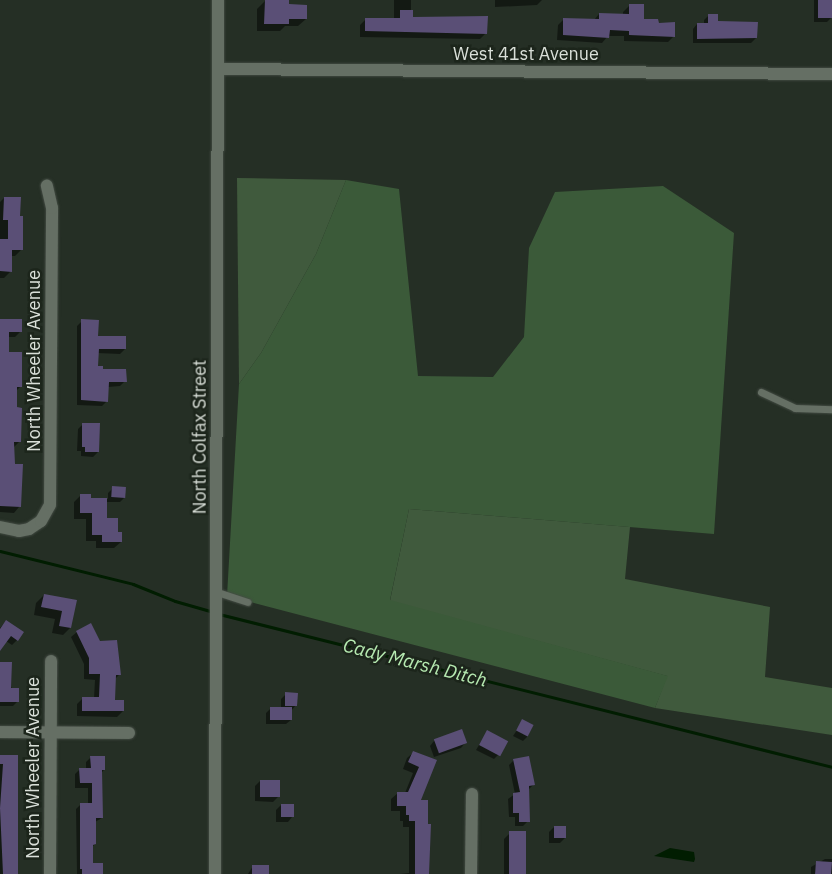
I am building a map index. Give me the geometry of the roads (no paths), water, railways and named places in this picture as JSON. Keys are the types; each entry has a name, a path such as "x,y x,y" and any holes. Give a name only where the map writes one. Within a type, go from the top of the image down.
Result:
{"street":[{"name":"North Colfax Street","path":"216,874 217,630 222,594 217,577 218,0"},
{"name":"West 41st Avenue","path":"219,69 832,74"},
{"name":"North Wheeler Avenue","path":"0,527 19,531 29,529 44,517 50,500 52,208 47,186"},
{"name":"North Wheeler Avenue","path":"50,661 50,874"},
{"path":"0,732 129,733"},
{"path":"471,874 472,794"}],"lane":[{"path":"761,392 795,408 832,409"},
{"path":"222,594 247,602"}],"waterway":[{"name":"Cady Marsh Ditch","path":"0,551 133,584 175,601 213,612"},
{"name":"Cady Marsh Ditch","path":"219,614 832,767"}]}
